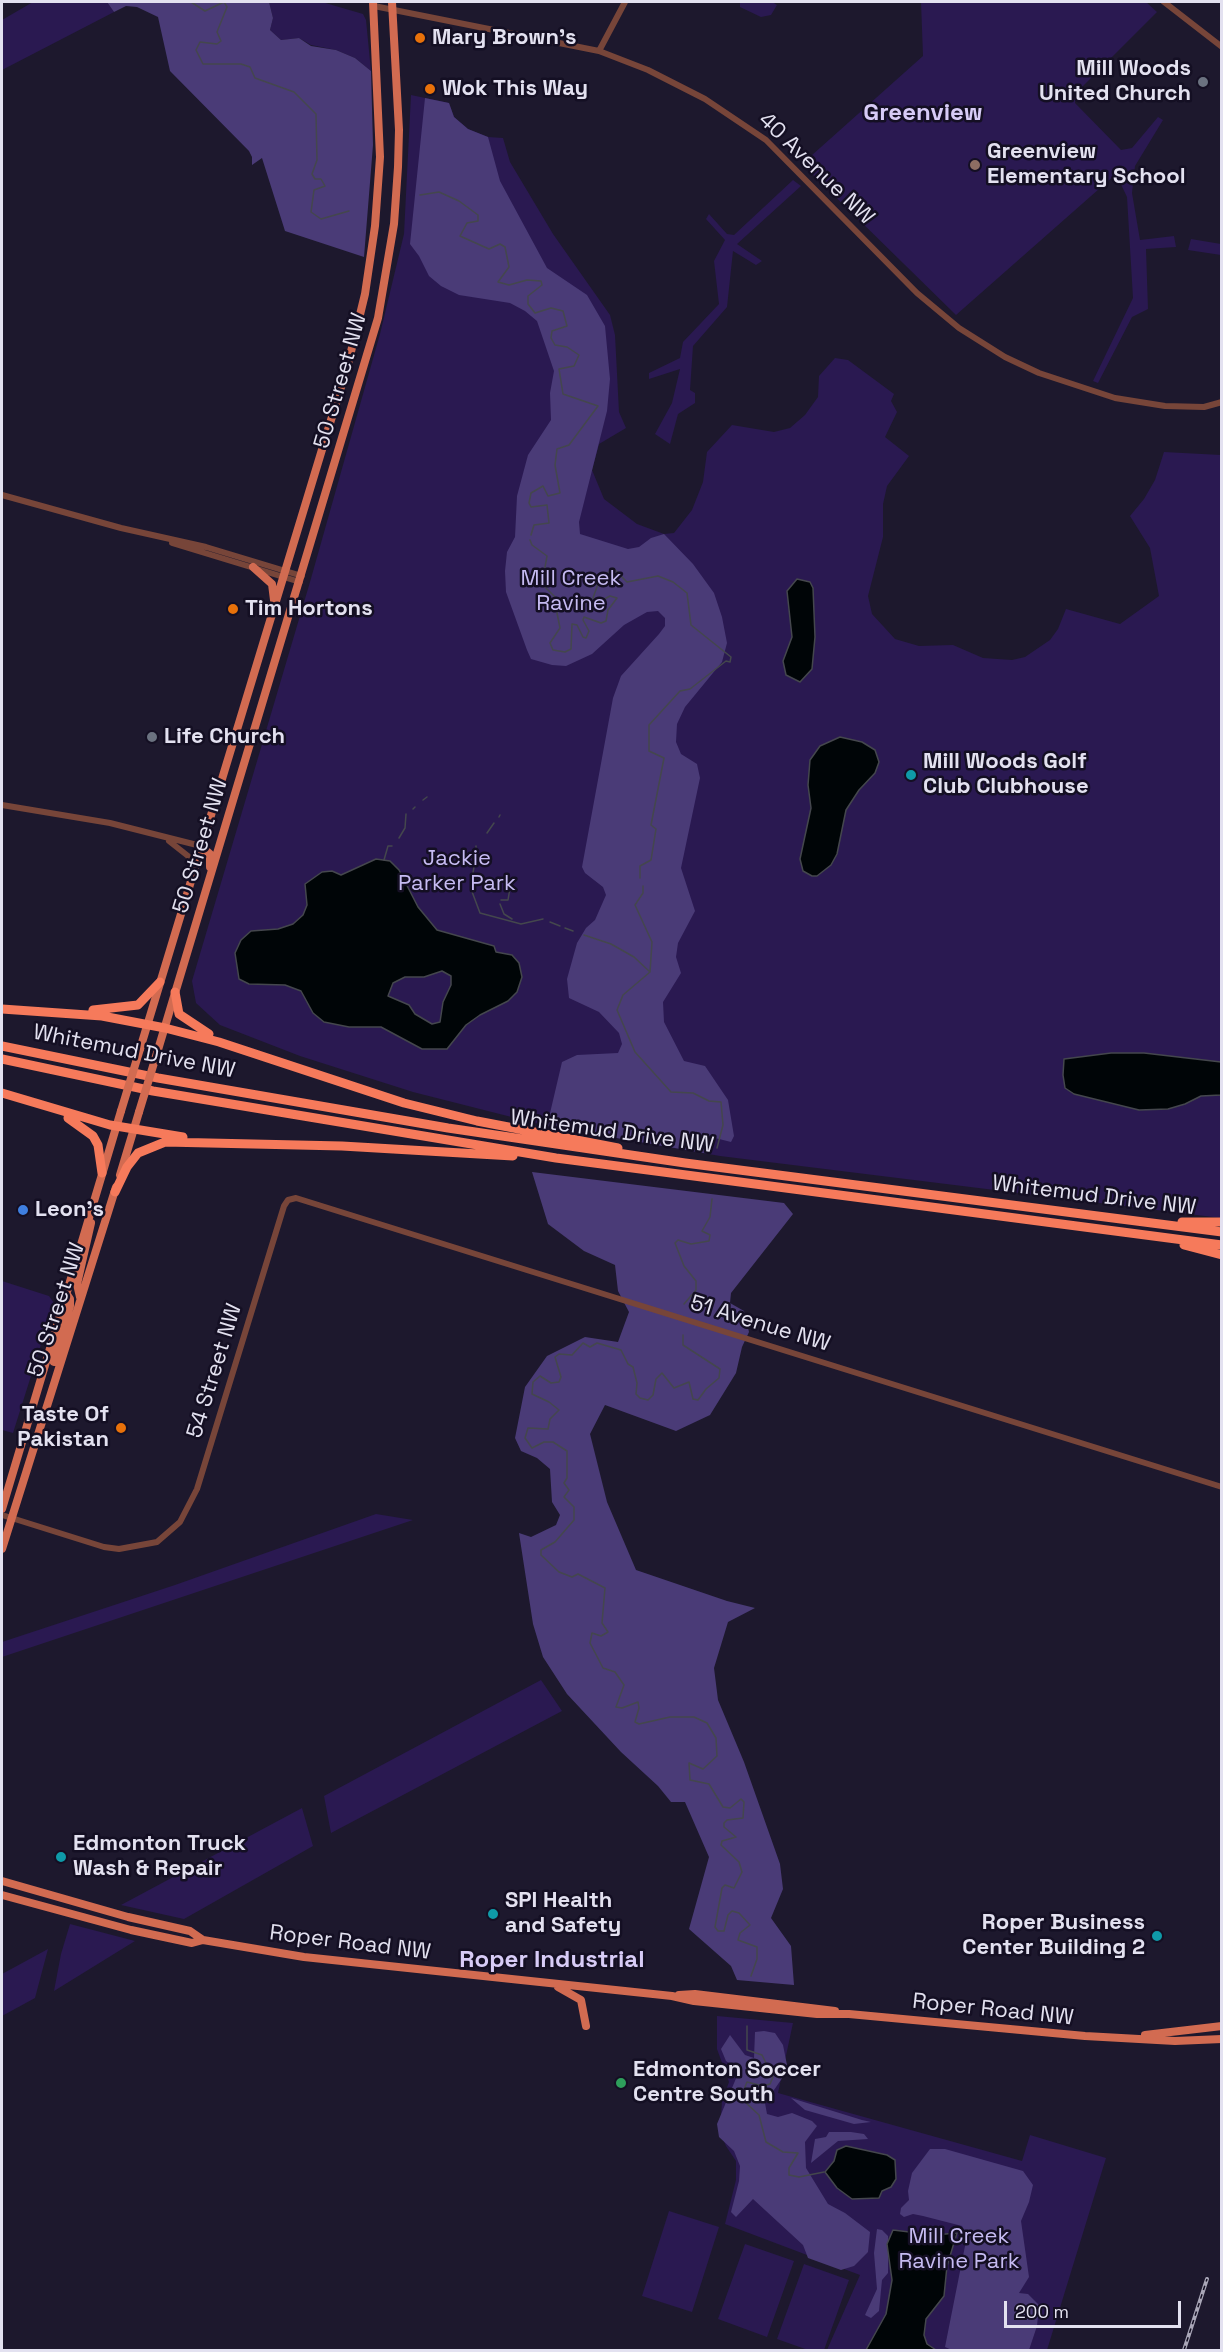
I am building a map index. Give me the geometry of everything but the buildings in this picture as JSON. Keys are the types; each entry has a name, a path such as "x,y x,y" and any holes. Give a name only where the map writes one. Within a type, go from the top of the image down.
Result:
{"highway":[{"path":"2,1009 114,1010 138,1005 160,982"},
{"path":"175,992 176,1009 183,1018 238,1049"},
{"path":"51,1011 102,1016 165,1028 414,1106 685,1163"},
{"name":"Whitemud Drive NW","path":"2,1046 284,1101 448,1128 685,1163 1221,1232"},
{"name":"Whitemud Drive NW","path":"2,1059 153,1091 556,1158 1221,1245"},
{"path":"2,1093 116,1127 212,1141"},
{"path":"53,1110 93,1136 98,1145 102,1173"},
{"path":"115,1192 127,1167 144,1149 165,1142 212,1141 556,1158"},
{"path":"1152,1223 1221,1222"},
{"path":"1150,1236 1221,1255"}],"main road":[{"name":"50 Street NW","path":"2,1509 92,1204 348,364 371,261 379,193 381,145 374,4"},
{"name":"50 Street NW","path":"2,1549 115,1192 366,367 390,254 399,130 392,6"},
{"path":"253,567 272,584 274,608"},
{"path":"201,846 210,854 210,880"},
{"path":"80,1297 77,1284 91,1229 92,1204"},
{"path":"48,1398 54,1359 70,1306 70,1299 66,1293"},
{"name":"Roper Road NW","path":"2,1881 190,1932 203,1940 343,1962 672,1996 694,2001 817,2014 849,2014 1078,2036 1134,2037 1175,2041 1221,2039"},
{"name":"Roper Road NW","path":"2,1895 106,1925 192,1943 203,1940"},
{"path":"553,1984 581,2000 586,2026"},
{"name":"Roper Road NW","path":"1134,2037 1170,2030 1221,2026"}],"street":[{"path":"598,51 625,2"},
{"path":"1164,2 1221,47"},
{"name":"40 Avenue NW","path":"374,4 598,51 648,70 705,99 766,140 917,293 959,328 1005,357 1039,374 1115,398 1165,406 1204,406 1221,402"},
{"path":"2,495 146,534 253,567 284,573"},
{"path":"146,534 206,547 301,579"},
{"path":"2,805 110,823 201,846"},
{"path":"166,839 188,856 194,871"},
{"name":"51 Avenue NW","path":"288,1200 299,1199 1221,1487"},
{"name":"54 Street NW","path":"11,1518 104,1547 132,1548 157,1542 180,1522 192,1503 282,1212 288,1200"},
{"path":"2,1515 11,1518"}],"green space":[{"path":"33,2 107,2 114,12 2,70 2,20"},
{"path":"107,2 269,2 273,18 270,30 281,40 299,38 311,46 336,50 355,58 371,71 373,145 364,257 285,231 262,158 252,165 249,151 170,71 158,17 137,7 126,6 114,12"},
{"path":"269,2 322,2 363,14 366,20 371,71 355,58 336,50 311,45 299,38 281,40 270,30 273,18"},
{"path":"740,2 772,2 777,5 771,15 761,17 740,7"},
{"name":"Greenview Elementary School","path":"921,2 1146,2 1157,12 1076,93 1075,103 1121,150 1132,148 1158,117 1163,120 1135,166 1132,193 1140,240 1174,236 1176,247 1146,249 1148,309 1132,317 1098,383 1093,381 1133,298 1127,197 1116,174 956,315 802,164 923,56"},
{"name":"Jackie Parker Park","path":"411,95 449,103 454,117 468,129 488,137 503,138 510,162 553,234 610,315 615,335 619,412 626,428 599,444 592,470 604,499 637,524 664,534 674,533 692,510 703,482 707,452 732,425 774,432 790,428 805,415 818,397 819,376 835,358 848,360 894,394 891,401 897,412 885,437 909,456 887,486 883,504 883,537 868,596 872,614 895,639 919,646 953,645 983,658 1012,660 1025,657 1050,640 1058,629 1066,609 1120,624 1159,596 1150,548 1130,516 1144,499 1155,480 1164,452 1221,455 1221,1218 720,1156 547,1126 413,1092 300,1056 220,1025 196,1003 192,981 310,582 380,334 404,234"},
{"name":"Mill Creek Ravine","path":"425,98 449,103 454,117 468,129 488,137 500,181 547,268 587,295 605,326 610,379 607,411 579,522 580,534 628,549 639,547 651,538 664,534 693,564 714,593 722,617 727,643 722,662 685,707 677,724 676,742 681,754 697,764 700,778 681,868 695,911 678,943 676,957 681,973 663,1002 664,1022 684,1061 705,1066 728,1100 734,1136 731,1142 715,1138 710,1154 547,1126 562,1062 577,1055 618,1053 622,1044 619,1033 599,1012 569,998 567,979 577,943 586,928 595,920 606,895 603,887 585,873 582,867 613,698 621,676 659,634 665,626 665,618 658,611 647,612 624,625 592,654 566,666 531,659 506,592 505,571 507,552 515,537 517,496 528,455 551,420 550,393 554,371 537,321 510,303 459,295 441,286 429,276 410,244"},
{"path":"793,180 801,186 737,244 762,261 756,265 733,251 727,307 693,346 690,390 695,393 695,403 678,414 670,444 655,434 672,403 680,369 649,379 649,373 680,358 683,342 719,304 714,261 725,240 706,219 709,214 727,234 734,235"},
{"path":"1191,239 1221,244 1221,255 1188,250"},
{"path":"532,1172 784,1203 793,1214 731,1293 730,1303 744,1311 749,1332 742,1347 736,1373 710,1415 676,1431 605,1405 590,1434 607,1502 636,1570 727,1601 755,1608 728,1622 714,1668 718,1700 744,1762 780,1864 783,1889 771,1918 791,1946 794,1985 737,1980 731,1966 689,1929 709,1857 685,1802 671,1802 658,1786 621,1752 567,1694 543,1657 533,1624 519,1533 531,1537 556,1525 560,1515 552,1502 550,1469 537,1458 521,1451 515,1438 525,1387 547,1356 585,1337 618,1342 629,1312 618,1291 615,1265 584,1251 548,1224"},
{"path":"2,1281 49,1296 54,1303 13,1433 2,1430"},
{"path":"376,1514 413,1520 2,1657 2,1642 175,1585"},
{"path":"541,1680 562,1711 331,1833 324,1796"},
{"path":"302,1808 313,1846 184,1919 121,1905"},
{"path":"70,1924 135,1941 54,1991 61,1954"},
{"path":"48,1949 35,1998 2,2016 2,1974"},
{"name":"Mill Creek Ravine Park","path":"717,2016 793,2023 778,2093 1022,2161 1030,2135 1106,2158 1047,2350 827,2350 860,2275 725,2224 736,2180 736,2161 720,2132 722,2101 729,2082 717,2049"},
{"path":"755,2032 775,2033 783,2045 787,2065 785,2074 765,2103 767,2114 778,2117 792,2113 812,2121 817,2126 805,2142 806,2168 828,2204 845,2213 870,2232 868,2252 854,2266 841,2270 808,2258 803,2245 753,2199 736,2217 731,2212 739,2181 740,2166 734,2151 719,2137 717,2124 737,2076 733,2066 726,2061 721,2049 730,2035 745,2055 754,2058"},
{"path":"791,2098 871,2122 854,2124 805,2110"},
{"path":"829,2132 864,2134 868,2139 838,2141 811,2163 815,2139 826,2137"},
{"path":"930,2149 945,2149 1023,2171 1033,2185 1021,2221 1029,2277 1019,2293 1028,2294 1039,2305 1037,2326 1029,2350 952,2350 945,2347 967,2236 962,2226 913,2214 904,2217 900,2214 901,2208 909,2200 908,2191 912,2173"},
{"path":"669,2211 719,2227 692,2312 642,2296"},
{"path":"877,2229 882,2230 888,2236 888,2273 882,2280 879,2311 871,2318 865,2315 877,2289 874,2253"},
{"path":"745,2244 794,2261 767,2337 718,2319"},
{"path":"804,2264 849,2280 824,2350 808,2350 777,2339"}],"shaded area":[{"path":"797,579 810,582 813,588 815,637 812,669 800,682 786,675 783,661 792,637 787,591"},
{"path":"840,737 862,742 875,750 879,762 875,773 859,790 846,810 837,854 831,865 817,876 812,876 803,871 800,859 811,808 808,785 810,760 820,746"},
{"path":"376,859 390,861 399,870 418,907 437,930 494,946 496,952 512,955 519,963 522,977 517,992 508,1001 466,1025 447,1049 422,1049 381,1027 349,1027 324,1022 313,1013 301,991 285,985 249,984 239,979 235,953 241,940 251,931 278,929 293,924 303,915 307,905 305,884 322,872 332,871 341,875","holes":["442,971 451,976 451,985 443,1002 440,1022 432,1024 415,1014 409,1005 388,996 393,983 405,977 424,977"]},
{"path":"1111,1053 1144,1053 1221,1062 1221,1095 1201,1096 1168,1109 1139,1110 1074,1094 1065,1088 1064,1059"},
{"path":"846,2146 887,2155 895,2160 896,2179 891,2187 882,2191 879,2198 852,2199 837,2188 825,2172 834,2161 837,2150"},
{"path":"893,2230 934,2235 957,2233 947,2266 944,2296 926,2319 924,2335 927,2344 936,2350 866,2350 886,2314 892,2280 887,2244"}],"waterway":[{"path":"191,2 205,11 224,2 227,7 217,32 221,41 217,44 200,42 196,50 203,64 241,64 250,67 255,78 294,92 316,114 317,160 312,174 315,179 321,179 325,186 314,190 311,212 321,219 349,211"},
{"path":"420,195 439,192 459,201 478,215 478,221 467,223 460,236 489,249 500,244 505,247 509,267 498,282 509,285 527,280 541,281 542,285 528,296 528,304 535,313 551,308 563,311 567,326 552,331 551,338 555,345 567,347 579,355 574,366 559,369 563,394 598,406 569,445 557,449 555,465 560,493 548,496 543,486 531,493 529,503 531,507 547,505 549,523 534,525 531,535"},
{"path":"530,540 532,545 547,556 542,584 561,603 557,613 560,628 550,643 553,650 565,652 571,649 572,624 577,625 583,637 586,638 589,631 583,620 584,617 601,623 606,621 608,610 617,598 610,596 597,603 593,598 599,581 613,568 627,582 658,576 673,582 687,593 691,625 731,657 730,662 726,661 690,689 680,691 649,725 649,751 664,758 651,825 656,829 651,860 640,866 640,878"},
{"path":"423,800 427,797"},
{"path":"399,838 405,828 406,814"},
{"path":"487,833 494,823"},
{"path":"384,860 388,846 392,846"},
{"path":"476,846 476,861"},
{"path":"474,862 490,861"},
{"path":"471,884 474,867"},
{"path":"643,886 643,893 635,905 652,942 650,972 623,995 617,1010 635,1052 671,1092 693,1093 709,1101 721,1102 723,1125 717,1148"},
{"path":"501,900 508,900 510,888"},
{"path":"471,889 480,913 521,924 543,919"},
{"path":"500,904 504,914 512,919"},
{"path":"550,922 560,926"},
{"path":"565,928 573,931"},
{"path":"584,935 611,944 634,957 650,972"},
{"path":"684,1304 696,1290 696,1281 684,1266 675,1243 678,1240 691,1244 709,1241 710,1235 702,1231 710,1217 712,1199"},
{"path":"683,1335 683,1345 720,1369 719,1378 706,1389 698,1400 693,1399 689,1382 674,1388 662,1373 656,1379 653,1395 648,1400 640,1398 636,1394 637,1383 633,1367 628,1364 621,1350 597,1343 590,1347 583,1343 572,1355 559,1354 555,1357 561,1377 559,1382 551,1383 540,1376 533,1382 532,1394 559,1410 550,1419 548,1429 528,1428 525,1438 532,1448 544,1442 553,1442 567,1451 567,1478 564,1483 569,1490 564,1497 574,1507 574,1520 555,1542 541,1550 541,1555 559,1572 572,1577 578,1574 605,1588 602,1623 608,1632 601,1636 592,1633 590,1643 603,1668 615,1672 624,1685 616,1707 622,1708 638,1702 639,1708 635,1722 639,1724 670,1717 694,1717 707,1723 716,1738 717,1756 703,1769 689,1763 690,1780 709,1784 723,1807 730,1808 741,1799 744,1802 743,1818 727,1820 724,1823 724,1827 736,1837 722,1841 721,1845 739,1862 742,1872 734,1888 725,1885 722,1888 715,1927 718,1931 724,1931 728,1915 732,1911 739,1913 750,1925 740,1933 738,1940 757,1947 757,1959 751,1976"},
{"path":"747,2026 747,2050 762,2055 773,2077 770,2084 763,2086 747,2082 743,2092 744,2101 759,2115 766,2142 783,2152 798,2153 789,2168 789,2175 799,2177 824,2172"}],"railway":[{"path":"1184,2350 1207,2279"}],"place":[{"name":"Mary Brown's","path":"420,38"},
{"name":"Mill Woods United Church","path":"1203,82"},
{"name":"Wok This Way","path":"430,89"},
{"name":"Greenview Elementary School","path":"975,165"},
{"name":"Tim Hortons","path":"233,609"},
{"name":"Life Church","path":"152,737"},
{"name":"Mill Woods Golf Club Clubhouse","path":"911,775"},
{"name":"Leon's","path":"23,1210"},
{"name":"Taste Of Pakistan","path":"121,1428"},
{"name":"Edmonton Truck Wash & Repair","path":"61,1857"},
{"name":"SPI Health and Safety","path":"493,1914"},
{"name":"Roper Business Center Building 2","path":"1157,1936"},
{"name":"Edmonton Soccer Centre South","path":"621,2083"}],"district":[{"name":"Greenview","path":"923,113"},
{"name":"Roper Industrial","path":"552,1960"}]}
